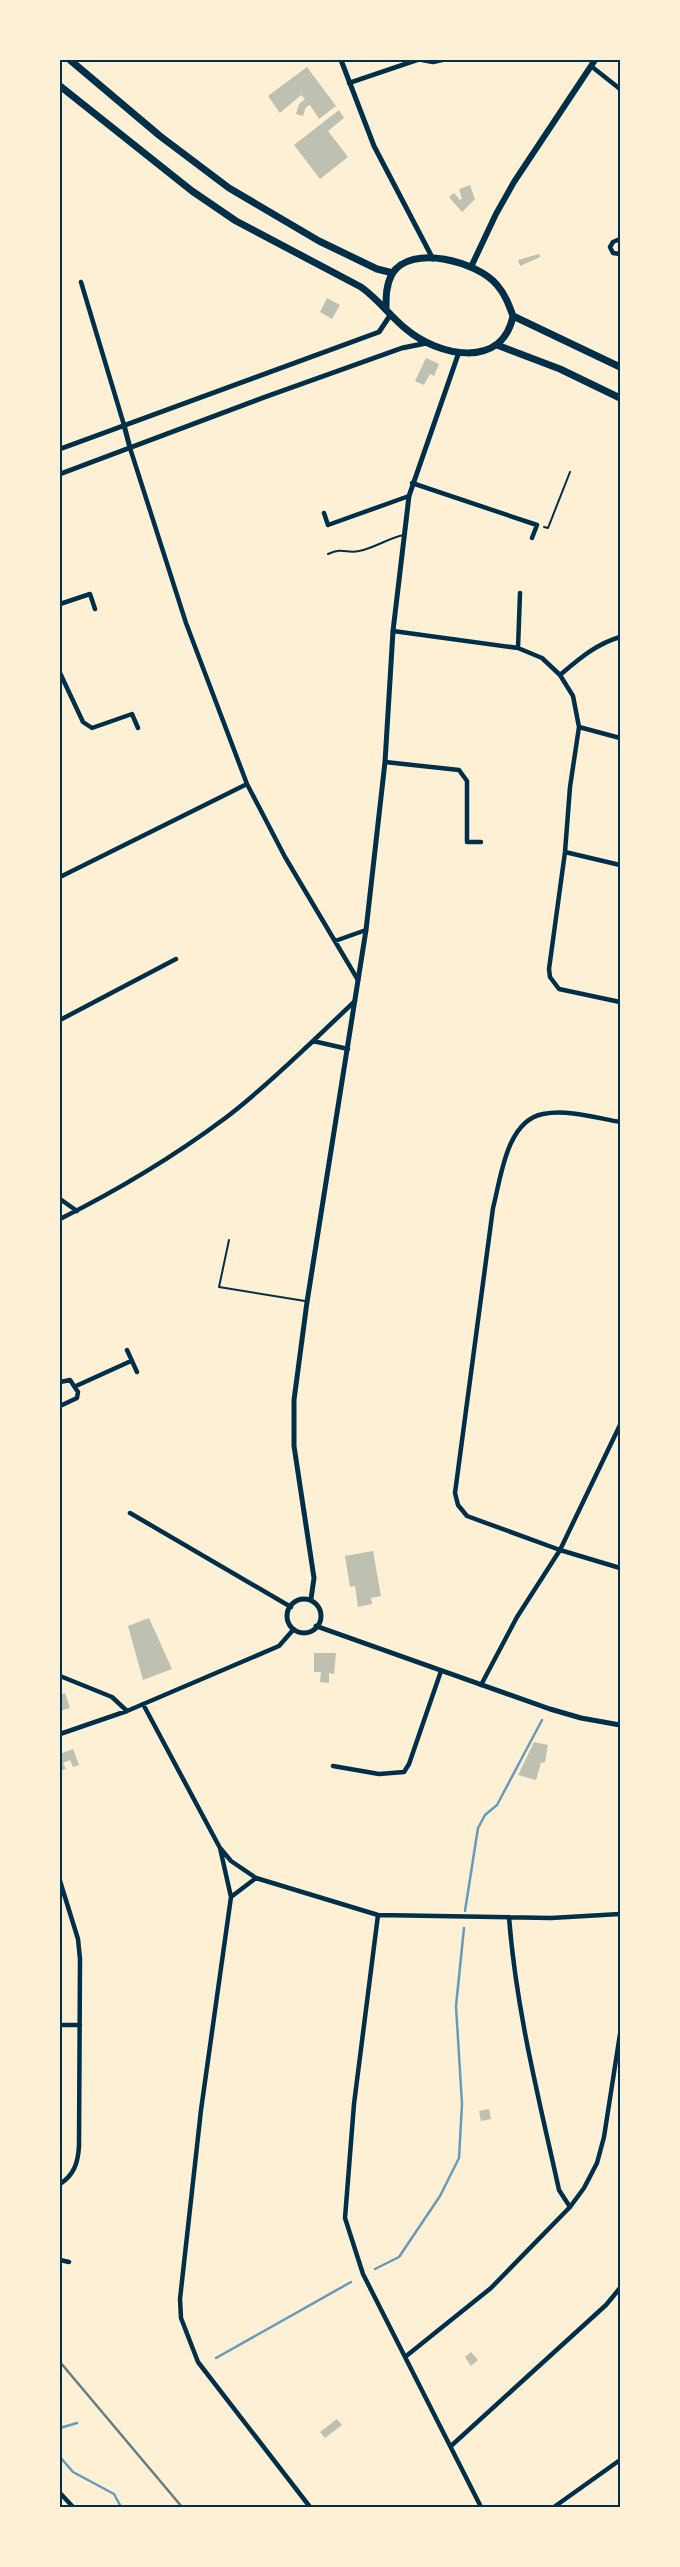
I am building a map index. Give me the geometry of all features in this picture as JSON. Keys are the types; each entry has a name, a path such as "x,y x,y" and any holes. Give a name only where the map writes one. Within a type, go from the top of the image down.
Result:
{"highway":[{"path":"70,60 167,142 228,188 319,241 376,269 393,273"},
{"path":"60,86 192,191 236,221 360,287 389,311 406,330 427,343 460,352 478,353 497,345 508,332 513,316 504,292 496,283 471,267 455,261 433,258 407,262 393,273 388,284 389,311"},
{"path":"513,316 620,367"},
{"path":"497,345 560,369 620,398"}],"main road":[{"path":"471,267 496,214 514,182 593,63"}],"street":[{"path":"341,60 374,146 433,258"},
{"path":"349,83 417,60"},
{"path":"422,60 433,62 442,60"},
{"path":"593,63 620,89"},
{"path":"620,239 613,242 610,247 613,253 620,254"},
{"path":"81,282 130,448 186,623 247,784 285,857 358,980"},
{"path":"60,449 379,332 389,311"},
{"path":"60,474 402,348 427,343"},
{"path":"293,1630 307,1633 316,1626 320,1612 311,1599 314,1578 294,1446 294,1400 307,1302 366,930 385,762 393,631 404,534 412,482 460,352"},
{"path":"412,482 537,526 532,538"},
{"path":"324,513 328,525 409,496"},
{"path":"518,648 520,593"},
{"path":"60,604 90,594 96,609"},
{"path":"393,631 518,648 542,658 560,675 573,696 580,727 570,787 549,969 550,977 559,989 566,992 620,1002"},
{"path":"560,675 591,650 620,636"},
{"path":"60,673 83,722 92,728 132,714 138,728"},
{"path":"580,727 620,738"},
{"path":"385,762 460,770 467,781 467,842 481,842"},
{"path":"60,877 247,784"},
{"path":"564,852 620,865"},
{"path":"335,941 366,930"},
{"path":"60,1020 176,960"},
{"path":"60,1219 193,1141 224,1119 257,1093 355,1000"},
{"path":"313,1041 348,1049"},
{"path":"620,1122 576,1115 545,1113 534,1116 516,1132 493,1208 460,1453 456,1501 467,1516 560,1550 620,1568"},
{"path":"60,1198 77,1210"},
{"path":"127,1350 137,1372"},
{"path":"76,1386 131,1361"},
{"path":"60,1382 70,1380 76,1386 77,1398 60,1406"},
{"path":"481,1686 517,1617 560,1550 620,1425"},
{"path":"130,1513 291,1607"},
{"path":"293,1630 287,1618 291,1607 301,1599 311,1599"},
{"path":"316,1626 481,1686 581,1718 620,1725"},
{"path":"60,1734 127,1711 279,1646 293,1630"},
{"path":"334,1766 379,1774 404,1772 409,1764 441,1671"},
{"path":"60,1676 112,1697 127,1711"},
{"path":"143,1704 220,1848 231,1861 256,1878 378,1915 576,1918 620,1914"},
{"path":"220,1848 230,1897 200,2110 180,2299 181,2318 198,2362 310,2507"},
{"path":"230,1897 256,1878"},
{"path":"60,1882 80,1949 78,2160 72,2174 60,2184"},
{"path":"378,1915 354,2104 345,2218 363,2274 481,2507"},
{"path":"509,1918 513,1970 528,2047 559,2190 570,2207"},
{"path":"60,2025 80,2025"},
{"path":"405,2357 491,2288 570,2207 584,2188 598,2158 620,2034"},
{"path":"60,2260 69,2262"},
{"path":"450,2446 606,2305 620,2288"},
{"path":"554,2507 620,2460"},
{"path":"60,2493 73,2507"}],"lane":[{"path":"328,554 340,549 359,551 388,538 404,534"},
{"path":"229,1240 220,1287 307,1302"}],"path":[{"path":"537,526 548,528 570,472"}],"building":[{"path":"307,67 336,106 319,119 310,105 306,107 303,116 296,114 299,104 305,99 301,95 280,113 268,96"},
{"path":"339,110 344,118 328,131 348,157 320,179 294,145"},
{"path":"470,185 475,199 462,212 449,197 454,193 460,200 462,199 459,189"},
{"path":"539,254 540,257 520,266 518,260"},
{"path":"327,298 340,305 332,319 320,312"},
{"path":"426,358 439,364 434,376 430,374 424,385 415,381"},
{"path":"373,1551 381,1596 371,1598 372,1604 358,1607 355,1586 350,1587 345,1556"},
{"path":"149,1618 172,1669 143,1680 128,1626"},
{"path":"314,1653 336,1653 334,1674 329,1673 329,1683 320,1682 321,1672 314,1672"},
{"path":"65,1693 70,1708 60,1711 60,1695"},
{"path":"534,1742 548,1745 545,1762 541,1763 536,1780 518,1775"},
{"path":"73,1749 79,1765 73,1767 70,1760 63,1763 66,1769 60,1771 60,1754"},
{"path":"489,2109 491,2119 481,2121 479,2111"},
{"path":"471,2352 478,2360 471,2366 465,2357"},
{"path":"337,2419 342,2425 325,2438 320,2432"}],"waterway":[{"path":"465,1911 478,1828 485,1815 497,1805 542,1720"},
{"path":"375,2269 399,2257 440,2196 459,2158 462,2104 456,2006 464,1928"},
{"path":"216,2358 351,2282"},
{"path":"60,2428 77,2423"},
{"path":"60,2457 73,2472 114,2494 121,2507"}],"railway":[{"path":"60,2362 182,2507"}]}
